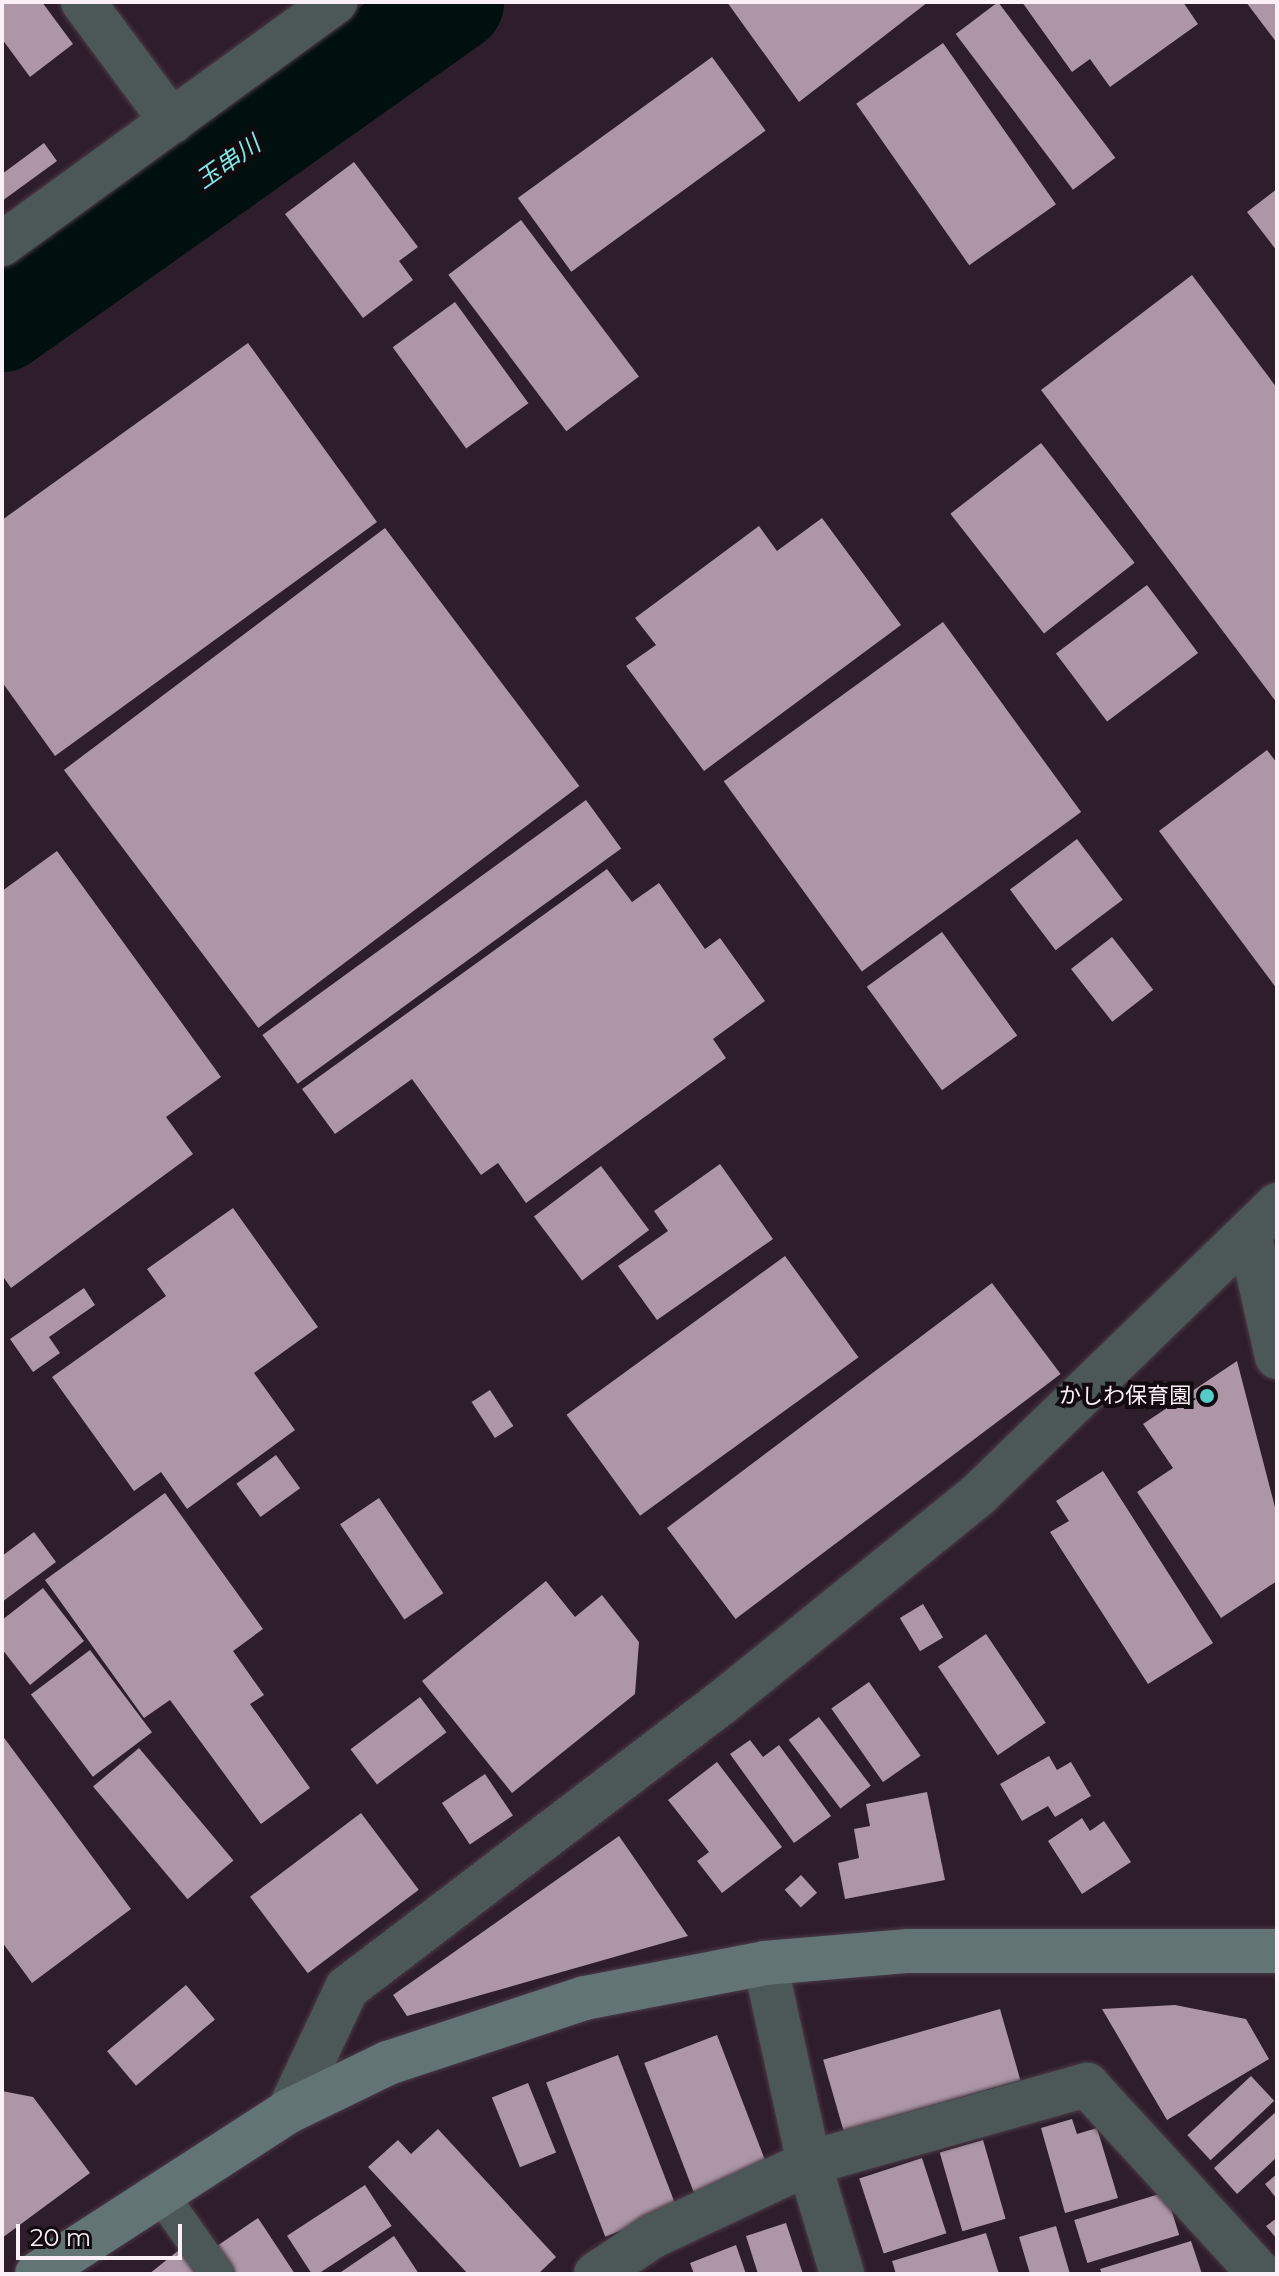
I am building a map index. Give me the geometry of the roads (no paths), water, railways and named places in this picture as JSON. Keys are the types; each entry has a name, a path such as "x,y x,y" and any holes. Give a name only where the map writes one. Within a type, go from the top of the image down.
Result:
{"street":[{"path":"83,2 172,122"},
{"path":"2,244 335,2"},
{"path":"1264,1221 1277,1357"},
{"path":"289,2111 347,1988 720,1704 978,1495 1264,1221"},
{"path":"37,2274 159,2192 289,2111 388,2063 585,1998 765,1963 909,1951 1277,1951"},
{"path":"765,1963 809,2163 842,2274"},
{"path":"596,2274 659,2255 809,2163 1087,2085 1260,2274"}],"lane":[{"path":"159,2192 217,2274"}],"waterway":[{"name":"玉串川","path":"2,322 454,2"}],"place":[{"name":"かしわ保育園","path":"1207,1396"}]}
